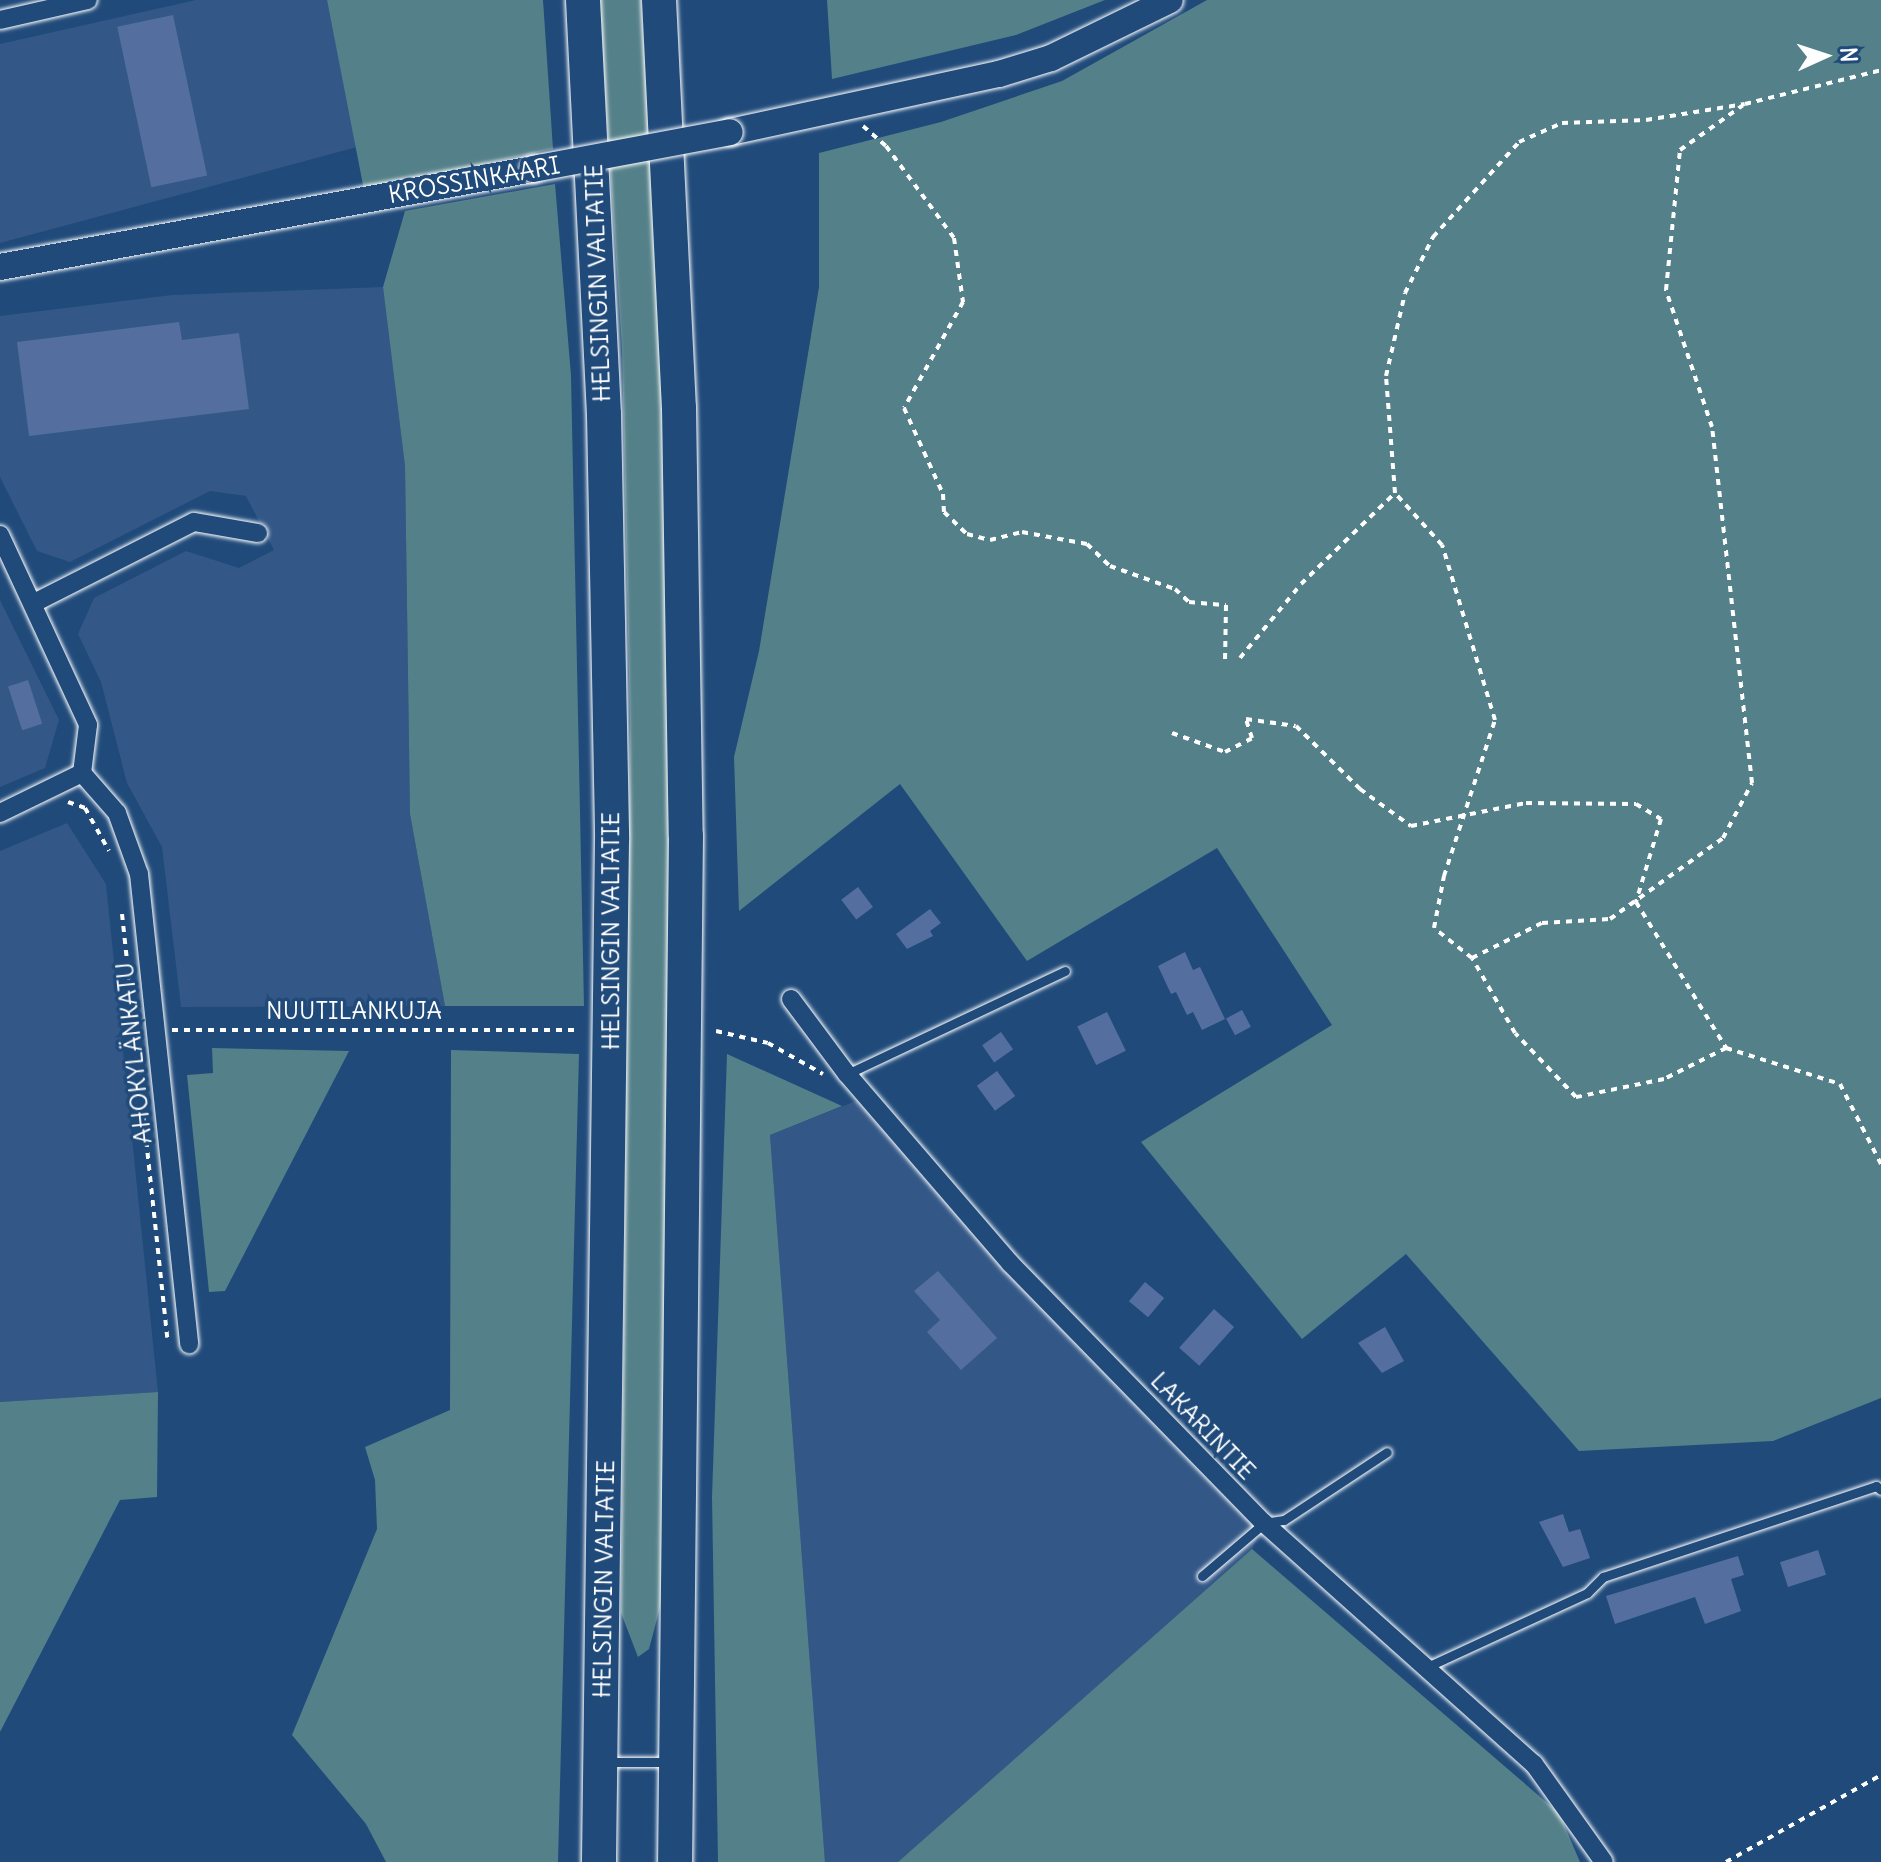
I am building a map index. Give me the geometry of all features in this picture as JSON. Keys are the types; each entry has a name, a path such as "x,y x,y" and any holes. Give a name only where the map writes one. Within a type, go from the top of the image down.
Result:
{"highway":[{"name":"HELSINGIN VALTATIE","path":"583,0 602,355 612,840 599,1862"},
{"path":"659,0 679,408 686,836 675,1862"}],"street":[{"path":"0,20 88,0"},
{"name":"KROSSINKAARI","path":"0,267 846,111 1051,58 1170,0"},
{"path":"34,603 194,522 258,533"},
{"path":"0,535 88,725 82,773 0,813"},
{"name":"AHOKYLÄNKATU","path":"82,773 117,813 132,845 156,1030 189,1344"},
{"name":"LAKARINTIE","path":"791,999 847,1074 1010,1263 1264,1523 1534,1764 1604,1862"}],"lane":[{"path":"847,1074 1065,971"},
{"path":"1202,1576 1264,1523 1284,1520 1387,1452"},
{"path":"1427,1667 1587,1593 1603,1577 1876,1486 1881,1490"},
{"path":"600,1762 675,1762"}],"path":[{"path":"1726,1048 1664,1079 1576,1097 1515,1033 1472,958 1434,928 1444,876 1495,720 1442,545 1395,493 1386,376 1405,293 1433,237 1519,142 1562,123 1646,120 1745,104 1881,70"},
{"path":"1472,958 1542,923 1610,919 1723,838 1752,783 1712,427 1666,290 1680,150 1745,104"},
{"path":"846,111 886,146 954,238 963,302 904,408 943,494 944,512 967,534 990,540 1022,532 1087,544 1110,566 1175,589 1189,602 1226,605 1225,665"},
{"path":"1240,658 1301,584 1395,493"},
{"path":"1172,733 1225,752 1252,738 1246,719 1296,726 1360,789 1411,826 1526,803 1636,804 1661,819 1636,902 1726,1048 1840,1084 1881,1164"},
{"path":"58,804 74,801 85,808 114,860"},
{"path":"121,908 168,1345"},
{"name":"NUUTILANKUJA","path":"134,1031 575,1030"},
{"path":"716,1031 768,1043 829,1077 847,1074"},
{"path":"1726,1862 1881,1775"}],"shaded area":[{"path":"196,0 327,0 357,147 0,243 0,44"},
{"path":"383,287 405,466 410,814 445,1006 181,1007 162,847 127,783 101,682 78,634 94,598 186,551 239,568 274,550 246,496 210,491 70,562 37,551 0,477 0,316 172,295"},
{"path":"0,600 59,720 45,768 0,787"},
{"path":"67,823 106,884 158,1392 0,1402 0,851"},
{"path":"866,1097 1264,1523 1252,1549 898,1862 825,1862 770,1135"}],"green space":[{"path":"327,0 543,0 553,149 364,190"},
{"path":"599,0 641,0 663,344 670,720 662,1600 649,1649 638,1657 621,1613 630,722 622,348"},
{"path":"827,0 1105,0 1016,35 832,79"},
{"path":"1207,0 1881,0 1881,1398 1773,1441 1579,1451 1406,1254 1302,1339 1141,1142 1332,1025 1217,848 1027,961 900,784 739,911 734,757 759,651 819,287 819,153 941,122 1062,81"},
{"path":"555,184 571,375 584,1006 445,1006 410,814 405,466 383,287 405,211"},
{"path":"212,1048 349,1051 225,1291 209,1292 187,1075 213,1073"},
{"path":"451,1050 579,1054 558,1862 386,1862 366,1824 292,1735 377,1529 375,1480 365,1447 450,1410"},
{"path":"727,1054 842,1106 770,1135 825,1862 718,1862 712,1497"},
{"path":"158,1392 157,1497 120,1500 0,1732 0,1402"},
{"path":"1252,1549 1559,1813 1580,1862 898,1862"}],"building":[{"path":"173,15 207,175 151,187 117,27"},
{"path":"179,322 182,340 239,333 249,409 29,436 17,342"},
{"path":"28,680 42,724 22,730 8,686"},
{"path":"858,887 873,907 856,920 841,900"},
{"path":"930,909 941,923 930,931 933,936 907,949 896,934"},
{"path":"1185,952 1193,970 1200,967 1225,1019 1202,1030 1193,1012 1187,1015 1176,992 1171,994 1158,966"},
{"path":"1242,1010 1251,1027 1235,1035 1226,1018"},
{"path":"1107,1012 1126,1051 1096,1065 1077,1026"},
{"path":"1001,1032 1013,1049 994,1062 982,1045"},
{"path":"997,1071 1015,1096 995,1111 977,1086"},
{"path":"938,1271 997,1338 961,1370 927,1332 940,1320 914,1291"},
{"path":"1145,1282 1164,1298 1148,1317 1129,1301"},
{"path":"1214,1309 1234,1327 1199,1366 1179,1348"},
{"path":"1385,1327 1404,1361 1382,1373 1358,1343"},
{"path":"1563,1514 1569,1532 1580,1529 1590,1558 1563,1567 1539,1522"},
{"path":"1818,1550 1826,1575 1788,1587 1780,1562"},
{"path":"1738,1556 1744,1575 1731,1579 1741,1611 1705,1624 1695,1597 1615,1624 1606,1596"}]}
